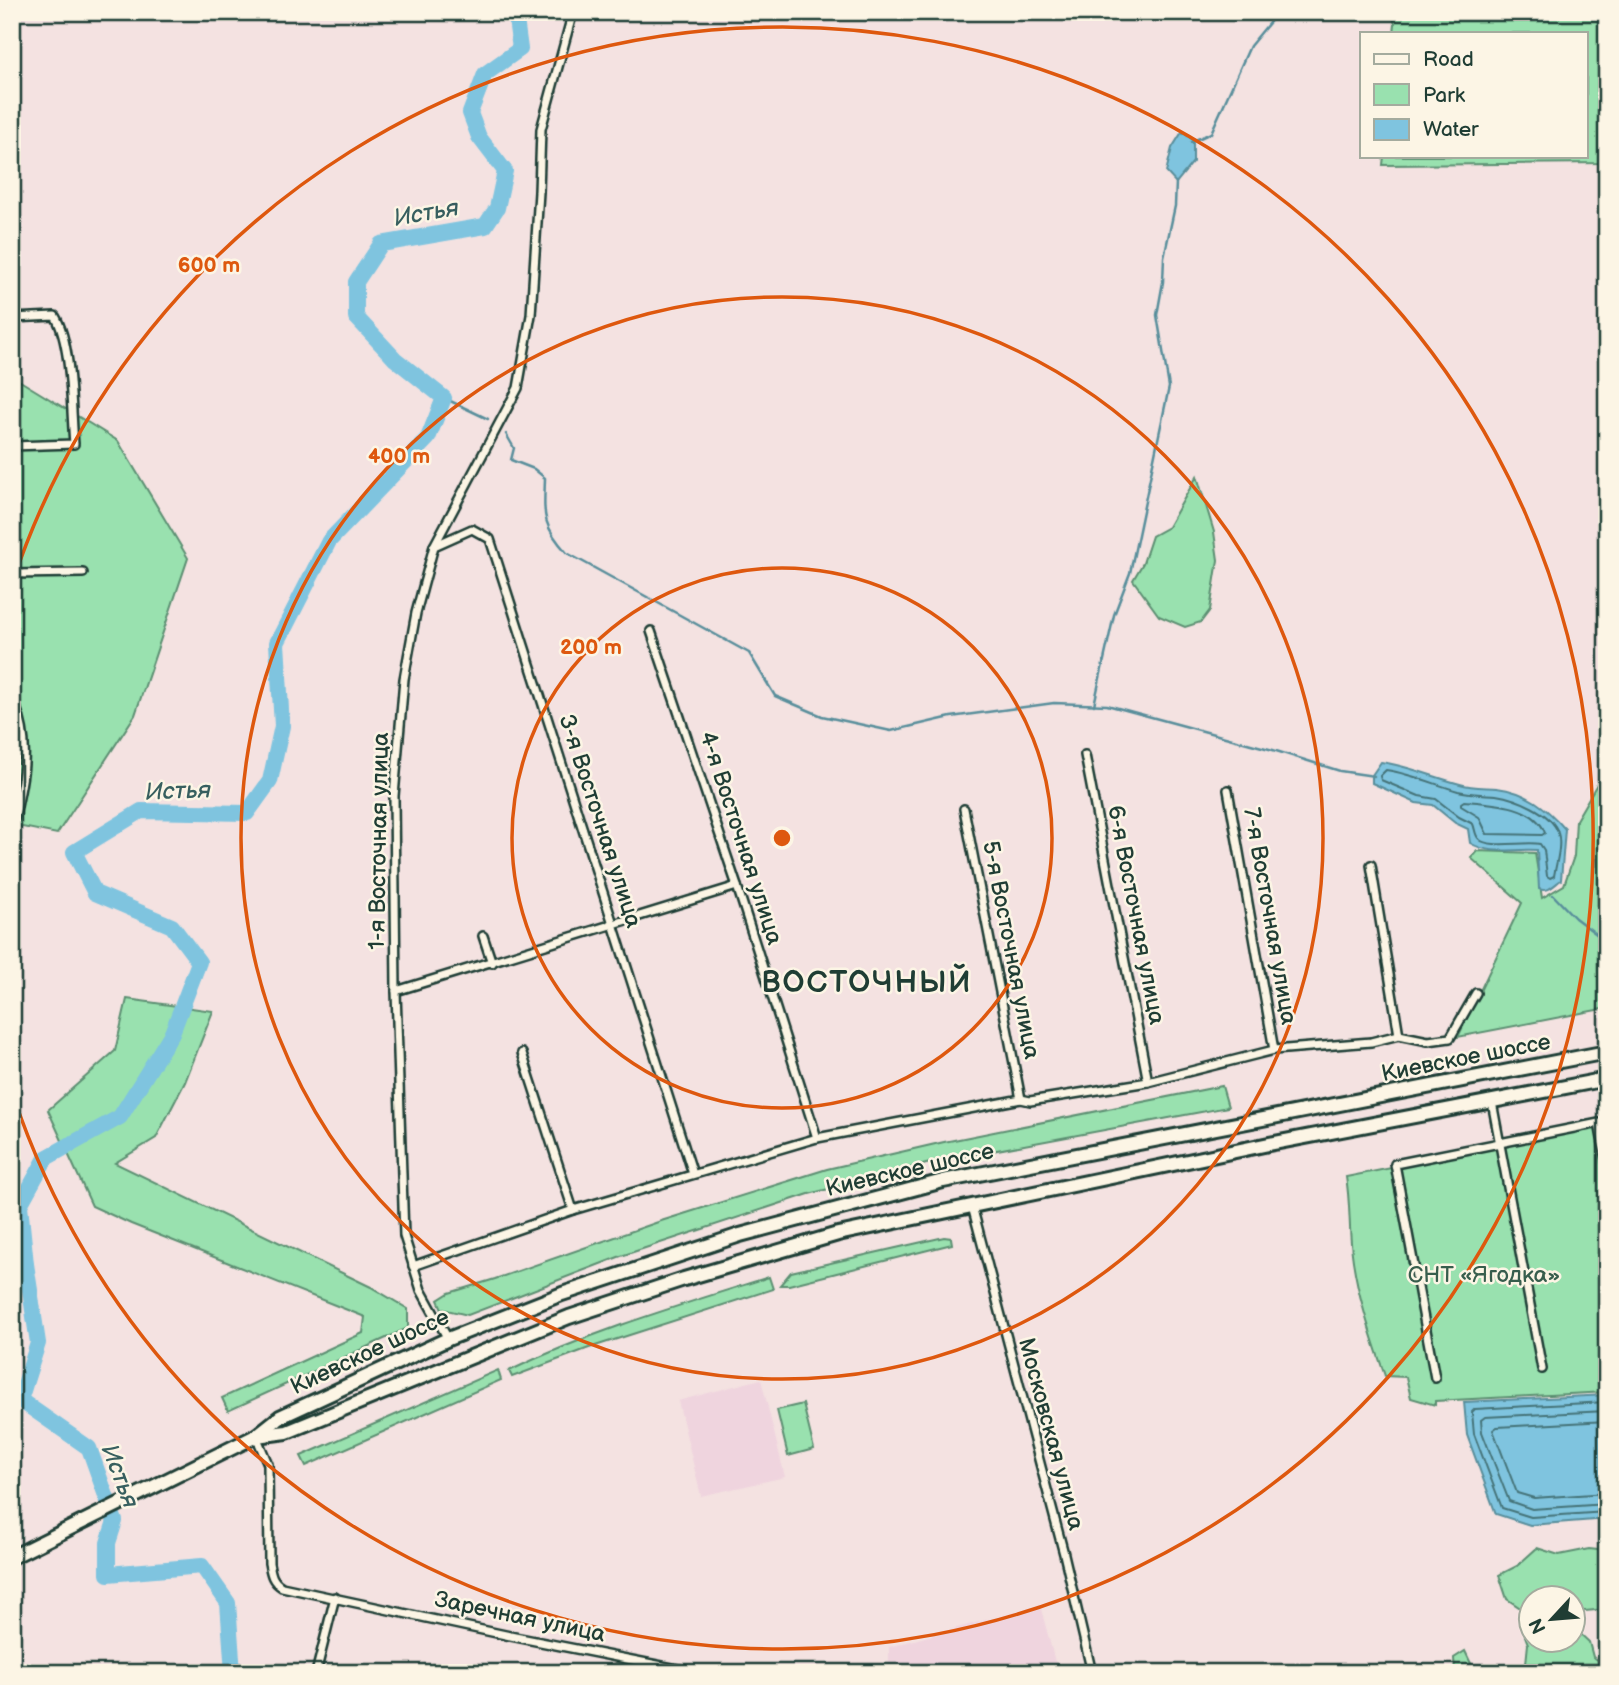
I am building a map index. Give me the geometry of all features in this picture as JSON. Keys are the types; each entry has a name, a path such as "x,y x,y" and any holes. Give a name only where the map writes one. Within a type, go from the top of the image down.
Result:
{"highway":[{"name":"Киевское шоссе","path":"12,1557 256,1436 280,1417 448,1339 562,1294 760,1229 943,1181 1607,1052"},
{"name":"Киевское шоссе","path":"256,1436 287,1432 569,1317 769,1253 838,1234 1255,1147 1607,1079"},
{"path":"760,1229 750,1240 753,1248 769,1253"}],"street":[{"name":"1-я Восточная улица","path":"448,1339 421,1290 404,1236 396,991 395,783 404,679 416,613 434,547 518,387 531,315 541,130 573,12"},
{"path":"12,318 55,316 60,324 66,352 74,444 12,446"},
{"name":"3-я Восточная улица","path":"434,547 472,529 490,538 693,1174"},
{"path":"12,574 83,573"},
{"name":"4-я Восточная улица","path":"651,631 737,886 817,1138"},
{"path":"12,705 16,707 24,726 26,740 20,796 12,828"},
{"name":"6-я Восточная улица","path":"1085,755 1148,1082"},
{"name":"7-я Восточная улица","path":"1228,790 1274,1050"},
{"name":"5-я Восточная улица","path":"964,809 1021,1099"},
{"path":"1371,865 1399,1035"},
{"path":"396,991 737,886"},
{"path":"483,936 492,963"},
{"path":"413,1266 573,1210 817,1138 1021,1099 1030,1101 1148,1082 1274,1050 1371,1042 1399,1035 1428,1041 1450,1038 1476,993"},
{"path":"522,1053 573,1210"},
{"path":"1492,1102 1542,1369"},
{"path":"1435,1378 1395,1164 1603,1123 1607,1164"},
{"name":"Московская улица","path":"972,1205 1064,1555 1092,1673"},
{"name":"Заречная улица","path":"256,1436 268,1464 271,1576 275,1583 282,1587 698,1673"},
{"path":"316,1673 335,1597"}],"shaded area":[{"path":"761,1379 785,1477 701,1496 678,1401"},
{"path":"1040,1605 1058,1673 889,1673 889,1647"}],"green space":[{"path":"1391,12 1607,12 1607,163 1383,165 1384,158 1588,158 1588,32 1394,32 1395,24"},
{"path":"12,376 118,441 188,558 135,715 57,834 12,825"},
{"path":"1197,476 1214,532 1218,560 1210,610 1201,622 1185,627 1159,616 1133,580 1143,563 1152,536 1168,527"},
{"path":"1607,767 1607,1008 1458,1037 1522,903 1471,858 1477,851 1535,853 1542,898 1564,885 1574,856 1576,820"},
{"path":"127,999 213,1011 185,1082 156,1138 115,1163 371,1287 408,1309 408,1328 228,1411 222,1398 363,1333 365,1317 92,1206 48,1110 115,1051"},
{"path":"1222,1086 1228,1107 938,1161 809,1194 621,1256 468,1315 442,1309 438,1300 449,1293 661,1221 827,1169 944,1142"},
{"name":"СНТ «Ягодка»","path":"1607,1125 1607,1392 1435,1401 1435,1405 1411,1398 1406,1377 1385,1376 1359,1293 1350,1234 1346,1177"},
{"path":"944,1237 951,1238 952,1244 780,1285 791,1272"},
{"path":"769,1277 773,1289 589,1348 512,1377 509,1371 605,1331"},
{"path":"498,1370 501,1380 306,1466 301,1456"},
{"path":"803,1404 814,1449 788,1456 777,1410"},
{"path":"1537,1548 1559,1555 1589,1549 1607,1551 1607,1609 1588,1611 1588,1584 1518,1584 1518,1606 1507,1599 1499,1575 1517,1566"},
{"path":"1588,1641 1593,1657 1607,1665 1607,1673 1525,1673 1527,1654 1588,1654"},
{"path":"1465,1651 1475,1672 1513,1673 1455,1673 1454,1658"}],"water":[{"path":"1182,132 1193,140 1193,162 1176,183 1166,172 1172,148"},
{"path":"1381,762 1474,787 1508,790 1535,802 1565,829 1561,880 1548,889 1539,889 1537,850 1495,850 1478,847 1470,843 1468,829 1455,823 1433,805 1416,803 1372,783 1372,775"},
{"path":"1607,1395 1607,1519 1530,1525 1496,1514 1467,1435 1464,1402"}],"waterway":[{"name":"Истья","path":"233,1673 228,1603 202,1566 108,1574 108,1543 115,1521 89,1448 20,1400 38,1343 20,1205 46,1158 120,1117 172,1033 199,962 172,926 95,893 74,852 141,811 247,813 270,781 282,726 277,643 329,541 428,438 444,398 395,359 356,317 356,282 381,244 485,226 497,208 505,171 479,137 470,113 485,74 520,49 515,12"},
{"path":"1191,142 1211,133 1250,46 1278,12"},
{"path":"1094,705 1114,615 1130,573 1169,387 1157,315 1164,257 1175,206 1176,182"},
{"path":"444,398 488,419"},
{"path":"506,434 514,448 511,460 534,469 545,478 544,501 548,526 567,553 749,653 775,696 822,716 891,731 951,717 1054,703 1107,705 1340,771 1374,776"},
{"path":"1553,895 1575,918 1607,942"}],"district":[{"name":"ВОСТОЧНЫЙ","path":"867,983"}]}
